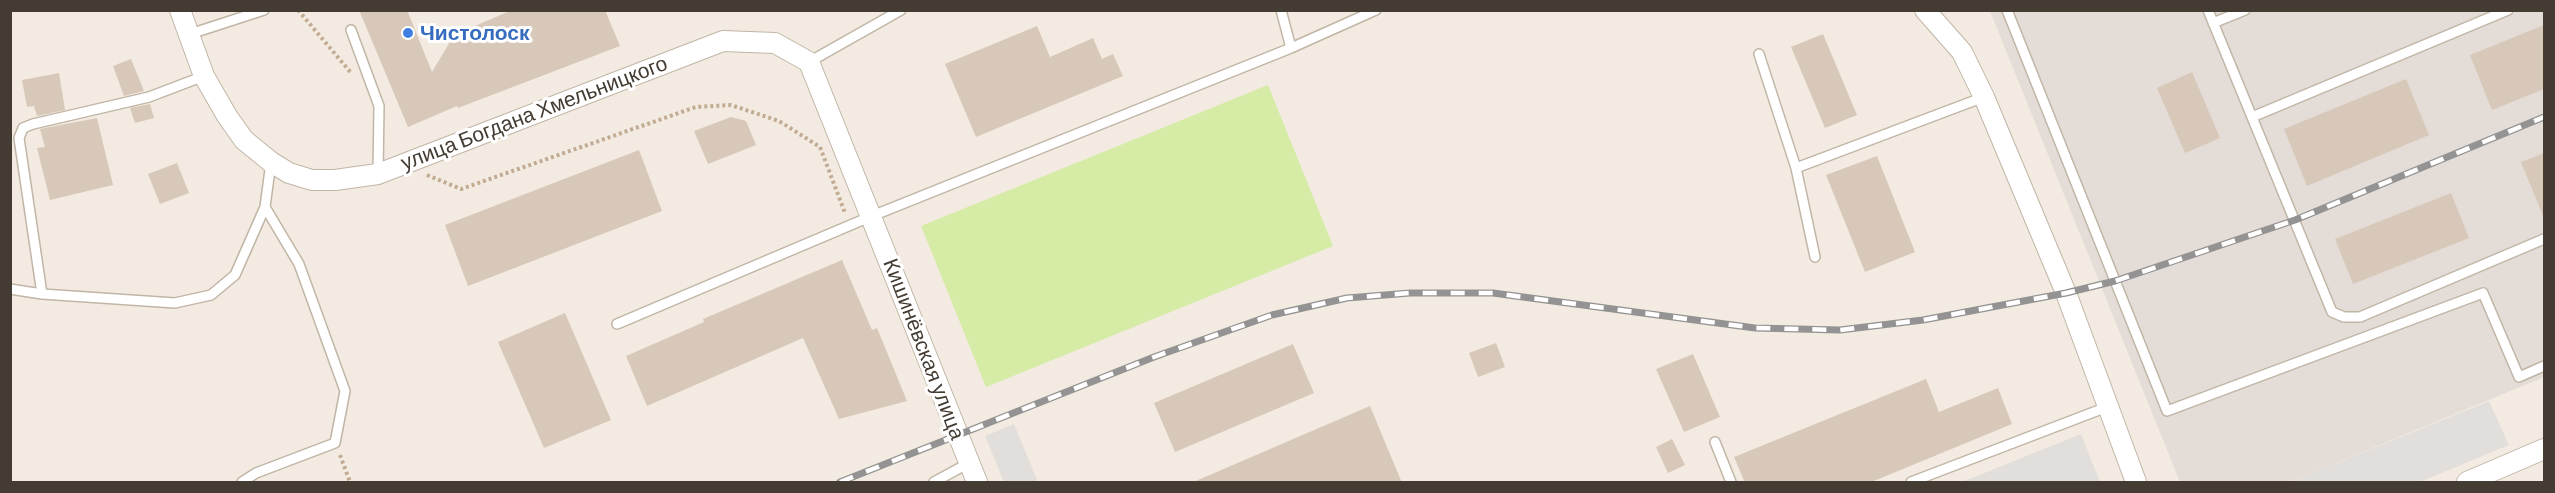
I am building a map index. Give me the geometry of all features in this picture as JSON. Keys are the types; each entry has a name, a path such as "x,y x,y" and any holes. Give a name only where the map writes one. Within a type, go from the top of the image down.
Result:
{"street":[{"name":"улица Богдана Хмельницкого","path":"180,10 204,76 244,140 271,162 289,172 312,180 335,180 378,174 723,41 776,44 809,62"},
{"path":"1925,10 1962,52 1984,97 2066,293 2136,483"},
{"path":"809,62 872,216"},
{"name":"Кишинёвская улица","path":"872,216 977,483"},
{"path":"2467,483 2544,449"}],"lane":[{"path":"190,34 264,10"},
{"path":"883,10 888,19"},
{"path":"809,62 901,10"},
{"path":"1281,10 1291,48"},
{"path":"616,324 849,225 1291,48 1376,10"},
{"path":"2007,10 2167,411 2483,293 2519,376 2544,366"},
{"path":"2208,10 2332,312 2344,317 2360,317 2544,239"},
{"path":"2213,23 2245,10"},
{"path":"2252,117 2508,10"},
{"path":"351,30 379,106 378,174"},
{"path":"1759,54 1796,168 1815,257"},
{"path":"42,294 19,138 23,128 149,97 204,76"},
{"path":"1796,168 1984,97"},
{"path":"10,289 42,294 175,303 211,295 235,275 265,207 271,162"},
{"path":"242,483 256,473 335,443 345,391 299,264 265,207"},
{"path":"1911,483 2108,407"},
{"path":"1715,442 1731,483"},
{"path":"934,483 969,464"}],"path":[{"path":"298,10 357,80"},
{"path":"401,165 461,189 696,107 731,105 779,121 820,147 849,225"},
{"path":"335,443 350,483"}],"shaded area":[{"path":"1990,11 2544,11 2544,377 2290,482 2180,482"},
{"path":"2489,401 2509,445 2420,482 2290,482"},
{"path":"1014,424 1038,482 1004,482 985,436"},
{"path":"2081,434 2100,482 1962,482"}],"green space":[{"path":"1268,85 1333,246 986,387 921,226"}],"building":[{"path":"359,10 407,10 432,72 454,35 512,10 605,10 620,46 458,108 457,106 408,127"},
{"path":"2544,25 2544,89 2492,110 2470,55"},
{"path":"1037,26 1050,57 1093,38 1102,59 1113,54 1123,76 976,137 945,64"},
{"path":"1823,34 1857,115 1825,128 1791,47"},
{"path":"131,59 144,91 124,96 113,66"},
{"path":"2192,72 2220,138 2185,153 2157,88"},
{"path":"59,73 65,110 37,116 34,106 27,107 22,80"},
{"path":"2406,79 2429,135 2307,186 2284,129"},
{"path":"150,104 154,118 135,123 130,108"},
{"path":"731,117 746,121 756,145 708,164 694,131"},
{"path":"97,118 113,185 50,200 37,148 45,147 40,129"},
{"path":"639,150 662,211 468,286 445,225"},
{"path":"2544,153 2544,218 2521,162"},
{"path":"1877,156 1915,252 1865,272 1826,175"},
{"path":"177,163 189,193 160,204 148,174"},
{"path":"2451,193 2469,238 2353,284 2335,239"},
{"path":"842,260 872,330 877,328 907,401 839,419 803,338 647,406 626,356 704,322 703,319"},
{"path":"565,313 611,420 544,448 498,342"},
{"path":"1496,343 1505,367 1478,377 1469,353"},
{"path":"1293,344 1314,393 1175,452 1154,403"},
{"path":"1693,354 1720,417 1684,432 1656,369"},
{"path":"1926,379 1939,412 1998,388 2012,424 1869,483 1745,483 1734,457"},
{"path":"1370,406 1402,483 1191,483"},
{"path":"1672,439 1685,465 1668,473 1656,447"}],"railway":[{"path":"840,482 1154,357 1272,315 1347,298 1410,293 1493,293 1755,328 1840,330 1923,320 2066,293 2115,281 2295,220 2544,117"}],"place":[{"name":"Чистолоск","path":"408,33"}]}
